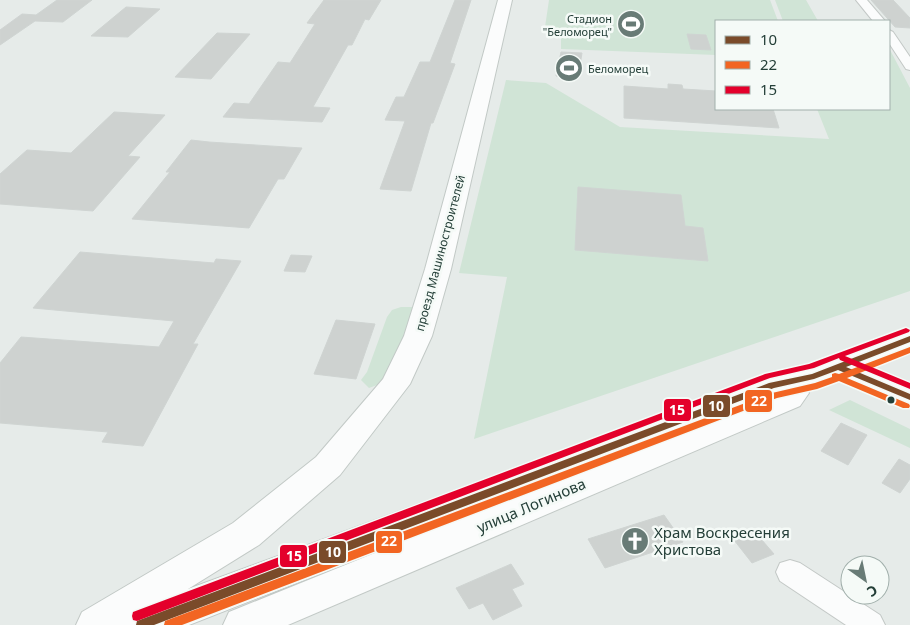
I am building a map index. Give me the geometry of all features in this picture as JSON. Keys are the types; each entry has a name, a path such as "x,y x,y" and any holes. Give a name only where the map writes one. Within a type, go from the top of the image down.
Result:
{"street":[{"name":"проезд Машиностроителей","path":"96,625 246,534 328,466 395,384 418,336 443,250 505,0"},
{"path":"861,0 877,20"},
{"path":"890,35 904,36"},
{"path":"890,35 910,66"},
{"name":"улица Логинова","path":"141,625 230,609 772,384 826,372 910,339"},
{"path":"826,372 910,397"},
{"name":"улица Логинова","path":"243,625 789,398 826,372"},
{"name":"проезд Машиностроителей","path":"230,609 246,534"},
{"path":"790,572 870,625"}],"green space":[{"name":"Стадион \"Беломорец\"","path":"549,0 770,0 778,20 715,20 715,55 561,49 561,28 545,27"},
{"path":"775,0 806,0 817,20 783,20"},
{"path":"890,50 910,88 910,291 474,439 507,277 459,273 506,80 546,83 620,127 829,139 817,110 890,110"},
{"path":"401,307 413,307 416,309 385,378 377,385 369,388 361,380 367,372 387,317 392,310"},
{"path":"850,400 910,429 910,448 829,410"}],"building":[{"path":"57,0 92,0 63,22 35,21 0,45 0,30 22,14 36,15"},
{"path":"324,0 381,0 369,20 365,19 352,45 348,45 313,107 330,108 322,122 223,117 234,103 249,104 278,62 290,63 315,24 307,23"},
{"path":"455,0 471,0 450,63 455,64 433,123 431,123 411,191 380,189 405,121 385,120 396,97 404,97 420,62 430,62"},
{"path":"871,0 893,0 910,18 910,28 895,27"},
{"path":"126,7 160,9 128,37 91,36"},
{"path":"217,33 250,34 211,79 175,77"},
{"path":"687,34 706,35 711,50 691,49"},
{"name":"Беломорец","path":"561,52 582,53 578,78 556,76"},
{"path":"668,84 682,85 683,89 715,91 715,110 773,110 779,128 624,118 624,86 668,89"},
{"path":"114,112 165,115 128,156 140,157 93,211 0,204 0,174 27,150 71,153"},
{"path":"191,140 302,148 284,179 278,179 249,228 132,219 170,172 166,172"},
{"path":"578,187 681,195 685,226 703,228 708,261 575,250"},
{"path":"80,252 214,263 216,259 241,261 193,344 198,344 143,446 102,442 108,432 0,423 0,363 21,337 159,347 174,321 33,308"},
{"path":"291,255 312,256 305,272 284,271"},
{"path":"336,320 375,324 356,379 314,374"},
{"path":"841,423 867,435 848,465 821,451"},
{"path":"899,459 910,465 910,479 900,493 882,483"},
{"name":"Храм Воскресения Христова","path":"664,515 683,542 605,568 588,539"},
{"path":"755,532 774,554 752,563 734,540"},
{"path":"511,564 524,584 512,589 522,606 493,620 483,603 469,609 456,588"}],"transit line":[{"name":"15","path":"137,616 768,376 811,366 906,330"},
{"name":"10","path":"141,625 772,385 814,376 910,339"},
{"name":"22","path":"169,625 775,395 817,386 910,350"},
{"name":"15","path":"843,358 910,386"},
{"name":"10","path":"839,367 910,397"},
{"name":"22","path":"835,376 906,406"}],"place":[{"name":"Стадион \"Беломорец\"","path":"631,24"},
{"name":"Беломорец","path":"569,68"},
{"name":"Храм Воскресения Христова","path":"635,541"}]}
